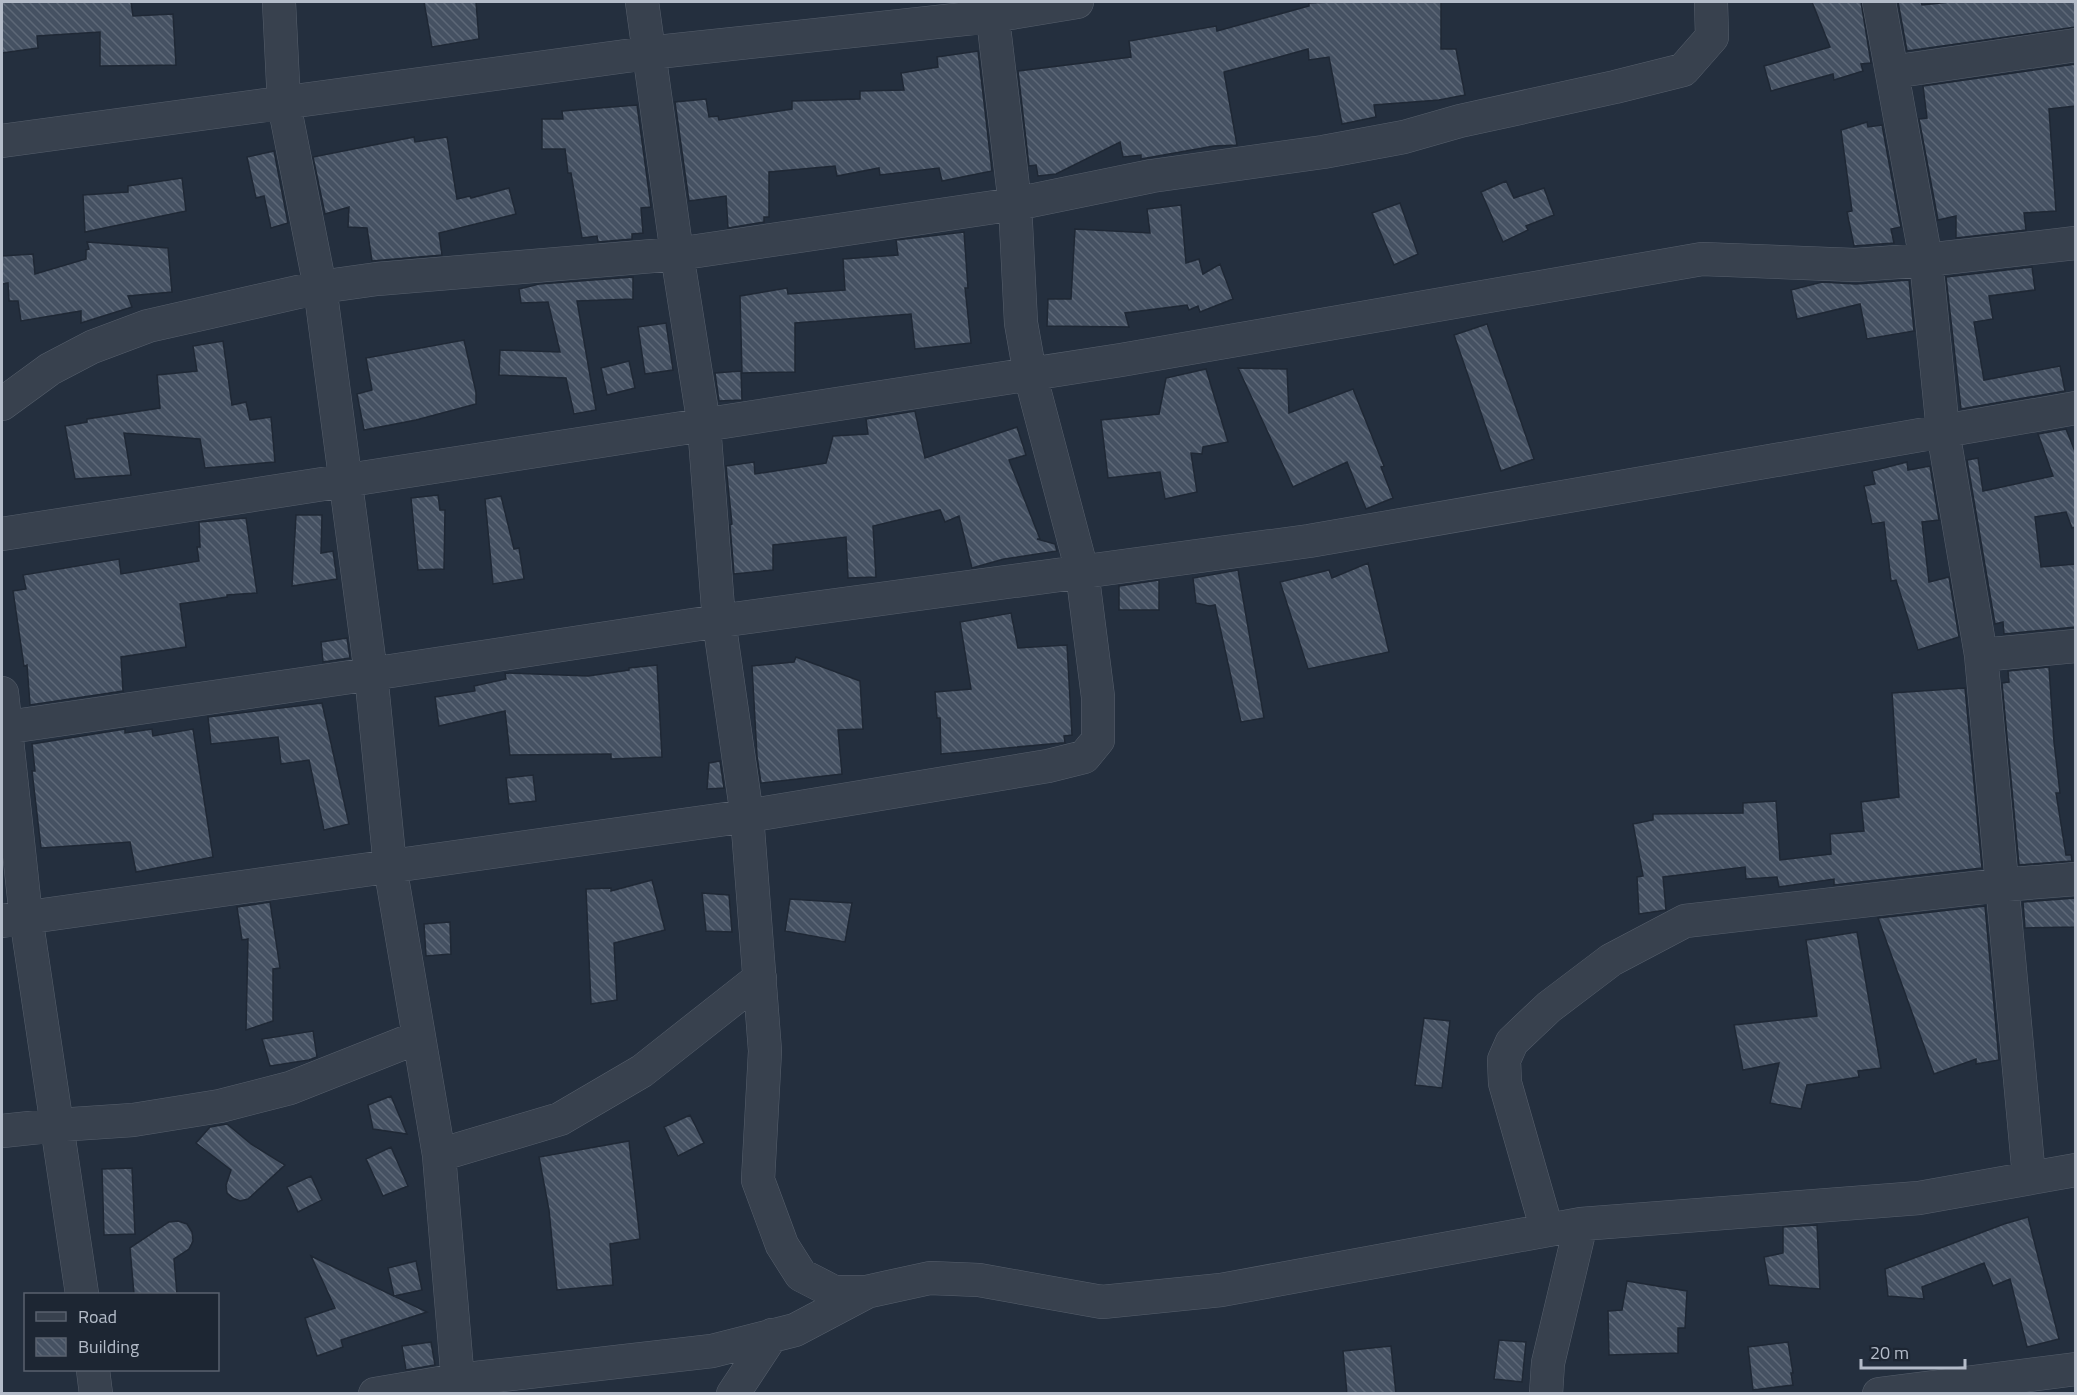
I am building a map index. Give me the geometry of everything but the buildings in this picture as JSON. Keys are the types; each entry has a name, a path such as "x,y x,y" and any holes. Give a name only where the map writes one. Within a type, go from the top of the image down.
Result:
{"street":[{"path":"279,2 284,104 320,287 371,674 390,866 439,1155 458,1387"},
{"path":"642,2 677,254 704,425 719,621 747,816 765,1051 758,1180 782,1245 801,1275 834,1292 866,1292 930,1278 979,1280 1102,1302 1221,1290 1581,1224 1919,1198 2076,1170"},
{"path":"2,141 648,53 992,9 1077,2"},
{"path":"2,404 50,369 92,347 148,326 320,287 377,279 677,254 1015,204 1152,176 1323,152 1404,137 1481,116 1683,70 1712,37 1711,2"},
{"path":"1879,2 1926,260 1943,430 1981,655 2029,1178"},
{"path":"14,919 747,816 1048,766 1084,757 1098,740 1098,697 1082,572 1030,374 1021,323 1015,204 992,9"},
{"path":"1892,72 2076,45"},
{"path":"2,534 1132,358 1702,259 1855,265 1926,260 2076,243"},
{"path":"3,728 719,621 1310,541 2076,408"},
{"path":"1981,655 2076,646"},
{"path":"2,693 14,919 58,1125 82,1293"},
{"path":"1547,1230 1505,1083 1504,1060 1512,1042 1549,1007 1611,960 1685,921 2001,885 2076,879"},
{"path":"439,1155 560,1119 642,1071 760,978"},
{"path":"2,1131 133,1120 220,1106 280,1091 419,1037"},
{"path":"1546,1394 1548,1363 1581,1224"},
{"path":"375,1394 458,1387 712,1351 795,1330 866,1292"},
{"path":"733,1394 772,1335"},
{"path":"1879,1394 2076,1369"},
{"path":"93,1371 96,1394"}]}
